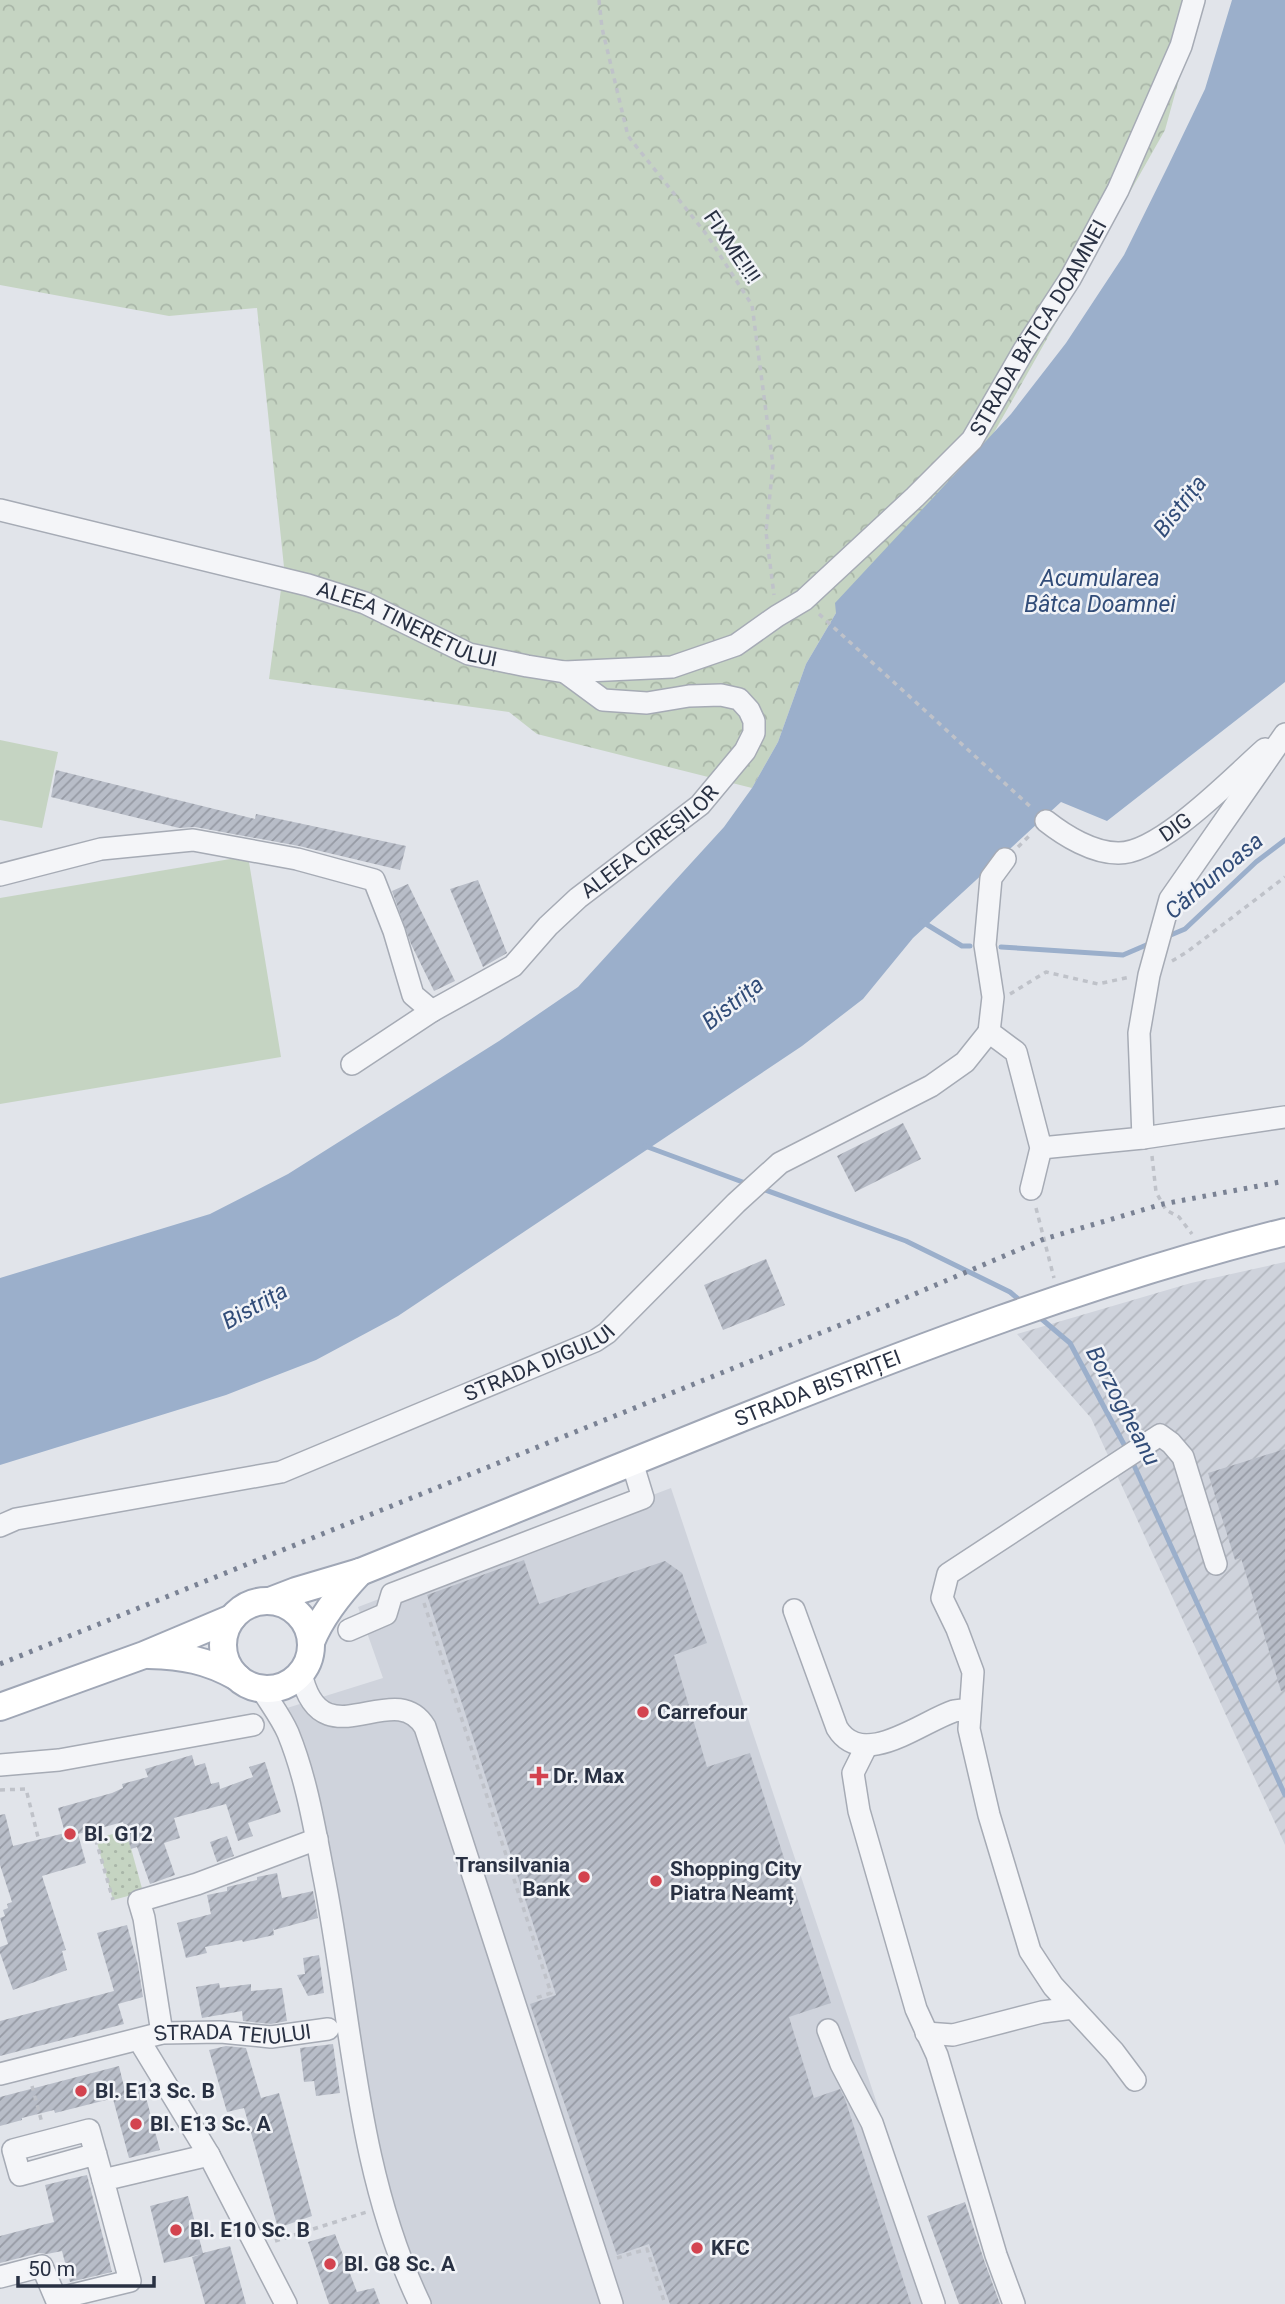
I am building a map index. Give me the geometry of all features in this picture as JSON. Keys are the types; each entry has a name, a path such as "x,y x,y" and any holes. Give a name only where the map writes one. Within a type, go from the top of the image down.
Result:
{"main road":[{"name":"STRADA BISTRIȚEI","path":"270,1601 360,1572 843,1378 991,1324 1207,1252 1285,1232"},
{"name":"STRADA BISTRIȚEI","path":"311,1642 318,1625 360,1572"},
{"path":"144,1655 178,1656 215,1664 248,1684 275,1688 289,1683 307,1664 311,1642 309,1630 294,1610 270,1601 256,1602 243,1608 232,1618 223,1642 224,1655 237,1677"},
{"path":"0,1707 144,1655 232,1618"}],"street":[{"name":"STRADA BÂTCA DOAMNEI","path":"804,600 915,498 972,440 1024,350 1070,279 1118,190 1181,46 1194,0"},
{"name":"ALEEA TINERETULUI","path":"0,510 308,585 365,603 469,654 565,672 672,667 736,645 804,600"},
{"name":"ALEEA CIREȘILOR","path":"352,1063 432,1011 513,966 548,926 578,898 701,805 745,751 754,733 754,721 739,699 721,695 689,696 647,703 603,700 565,672"},
{"name":"DIG","path":"1046,821 1063,834 1101,851 1135,852 1159,840 1285,732"},
{"path":"1143,1138 1139,1033 1149,975 1170,899 1285,732"},
{"path":"0,875 101,849 193,840 297,859 374,880 394,931 413,995 432,1011"},
{"path":"1005,859 991,878 985,945 992,1001 989,1032 1016,1052 1041,1148 1031,1189"},
{"name":"STRADA DIGULUI","path":"0,1525 16,1519 281,1472 595,1341 607,1333 772,1169 931,1086 965,1062 989,1032"},
{"path":"1041,1148 1143,1138 1285,1117"},
{"path":"1135,2080 1114,2052 1053,1986 1030,1951 989,1815 969,1729 973,1672 942,1598 948,1574 1114,1463 1160,1436 1171,1443 1183,1457 1216,1564"},
{"path":"349,1630 386,1614 392,1594 643,1498 632,1462"},
{"path":"794,1610 837,1728 843,1737 854,1744 867,1745 888,1741 955,1711 970,1710"},
{"path":"301,1673 305,1692 314,1705 326,1715 358,1715 396,1709 420,1717 425,1727 612,2304"},
{"path":"261,1688 287,1732 302,1775 329,1901 355,2074 383,2207 396,2249 420,2304"},
{"path":"0,1765 59,1760 253,1725"},
{"path":"867,1745 853,1773 859,1811 916,2009 937,2055 988,2230 1014,2304"},
{"path":"162,2033 139,1901 197,1884 317,1839"},
{"path":"926,2033 953,2035 1042,2012 1073,2008"},
{"name":"STRADA TEIULUI","path":"0,2074 162,2033 220,2032 271,2038 328,2029"},
{"path":"828,2030 841,2064 872,2123 934,2304"},
{"path":"139,2040 209,2155 286,2304"},
{"path":"0,2277 42,2266 56,2299 130,2281 96,2154 89,2130 13,2150 20,2175 96,2154"},
{"path":"103,2180 209,2155"}],"path":[{"name":"FIXME!!!!","path":"600,0 602,28 628,136 707,235 752,305 773,465 766,532 777,616"},
{"path":"804,600 1046,821 1005,859"},
{"path":"992,1001 1008,995 1046,972 1098,984 1149,975 1187,952 1285,877"},
{"path":"1143,1138 1152,1153 1156,1192 1166,1210 1179,1217 1207,1252"},
{"path":"1031,1189 1059,1300"},
{"path":"418,1584 551,1993 527,2001"},
{"path":"0,1790 26,1789 39,1841"},
{"path":"93,1830 113,1900"},
{"path":"27,2068 46,2141"},
{"path":"256,2247 383,2207"},
{"path":"615,2259 647,2249 665,2304"}],"shaded area":[{"path":"1285,1262 1285,1845 1091,1418 1017,1334 1191,1283"},
{"path":"671,1488 944,2304 417,2304 358,2098 287,1708 383,1678 358,1607"}],"green space":[{"path":"0,0 1201,0 1165,130 987,445 836,613 806,664 778,742 752,788 537,734 509,712 269,679 284,567 257,308 169,316 0,285"},
{"path":"0,740 58,752 42,828 0,820"},
{"path":"248,856 281,1057 0,1104 0,898"},
{"path":"126,1830 143,1892 113,1900 96,1839"}],"water":[{"path":"1232,0 1285,0 1285,682 1107,821 1061,802 913,938 863,999 802,1046 398,1316 316,1360 226,1395 0,1465 0,1278 210,1214 288,1174 499,1041 578,987 724,827 752,788 778,742 806,664 836,613 835,603 1011,414 1066,343 1124,255 1205,89"}],"building":[{"path":"56,770 255,819 256,814 406,846 400,870 299,846 195,827 179,828 51,797"},
{"path":"478,880 507,953 483,967 450,889"},
{"path":"408,884 455,981 434,991 411,944 392,891"},
{"path":"903,1123 921,1159 855,1192 837,1156"},
{"path":"766,1259 785,1305 723,1330 704,1285"},
{"path":"1285,1449 1285,1690 1281,1691 1241,1558 1235,1560 1208,1473"},
{"name":"Shopping City Piatra Neamț","path":"524,1560 539,1604 665,1561 682,1573 707,1643 674,1655 707,1767 750,1753 831,2003 789,2017 814,2098 840,2089 845,2099 911,2304 670,2304 649,2244 617,2255 530,2004 556,1995 427,1595"},
{"path":"192,1755 195,1766 205,1763 211,1784 219,1782 220,1789 253,1777 249,1767 265,1762 281,1812 248,1823 253,1836 238,1841 226,1804 174,1818 180,1838 164,1843 175,1875 150,1884 137,1847 131,1849 123,1822 78,1834 86,1863 42,1876 66,1950 62,1951 67,1970 13,1990 0,1953 0,1947 8,1944 0,1918 5,1916 3,1910 8,1908 7,1904 12,1902 0,1865 0,1815 5,1814 13,1846 65,1833 58,1808 112,1793 123,1788 122,1784 148,1777 145,1769"},
{"path":"227,1836 234,1856 217,1862 210,1842"},
{"path":"277,1873 282,1898 313,1891 318,1918 274,1930 273,1928 274,1935 205,1947 207,1953 186,1958 177,1923 211,1914 207,1895 227,1891 227,1887 257,1880 257,1877"},
{"path":"127,1925 143,1997 118,2004 124,2024 0,2056 0,2021 114,1991 97,1933"},
{"path":"319,1955 324,1993 308,1996 297,1975 305,1974 303,1958"},
{"path":"219,1983 220,1988 251,1984 251,1991 282,1988 287,2021 271,2024 243,2021 242,2011 202,2018 196,1987"},
{"path":"333,2044 340,2093 316,2096 314,2081 304,2082 300,2048"},
{"path":"226,2046 246,2048 261,2098 279,2093 312,2216 278,2228 244,2108 227,2112 209,2050"},
{"name":"Bl. E13 Sc. B","path":"119,2066 126,2095 55,2113 54,2110 0,2126 0,2097"},
{"name":"Bl. E13 Sc. A","path":"144,2090 160,2150 129,2158 113,2099"},
{"path":"87,2175 112,2272 70,2282 62,2251 39,2253 0,2263 0,2236 54,2222 45,2185"},
{"path":"188,2196 203,2253 230,2246 246,2304 205,2304 192,2257 202,2254 164,2263 150,2206"},
{"path":"965,2202 1000,2304 959,2304 927,2216"},
{"name":"Bl. G8 Sc. A","path":"335,2234 357,2292 374,2288 380,2304 329,2304 308,2242"}],"waterway":[{"name":"Cărbunoasa","path":"1166,937 1185,929 1256,862 1285,840"},
{"path":"921,921 962,946 970,946"},
{"name":"Cărbunoasa","path":"1001,947 1123,955 1151,943"},
{"name":"Borzogheanu","path":"645,1146 748,1184"},
{"name":"Borzogheanu","path":"760,1188 906,1241 1010,1292 1023,1303"},
{"name":"Borzogheanu","path":"1038,1316 1070,1343 1128,1452"},
{"name":"Borzogheanu","path":"1132,1461 1285,1795"}],"railway":[{"path":"0,1664 870,1313 1044,1239 1163,1204 1285,1181"}],"place":[{"name":"Carrefour","path":"643,1712"},
{"name":"Dr. Max","path":"539,1776"},
{"name":"Bl. G12","path":"70,1834"},
{"name":"Transilvania Bank","path":"584,1877"},
{"name":"Shopping City Piatra Neamț","path":"656,1881"},
{"name":"Bl. E13 Sc. B","path":"81,2091"},
{"name":"Bl. E13 Sc. A","path":"136,2124"},
{"name":"Bl. E10 Sc. B","path":"176,2230"},
{"name":"KFC","path":"697,2248"},
{"name":"Bl. G8 Sc. A","path":"330,2264"}],"water label":[{"name":"Bistrița","path":"1180,506"},
{"name":"Acumularea Bâtca Doamnei","path":"1100,591"},
{"name":"Bistrița","path":"733,1003"},
{"name":"Bistrița","path":"255,1306"}]}
